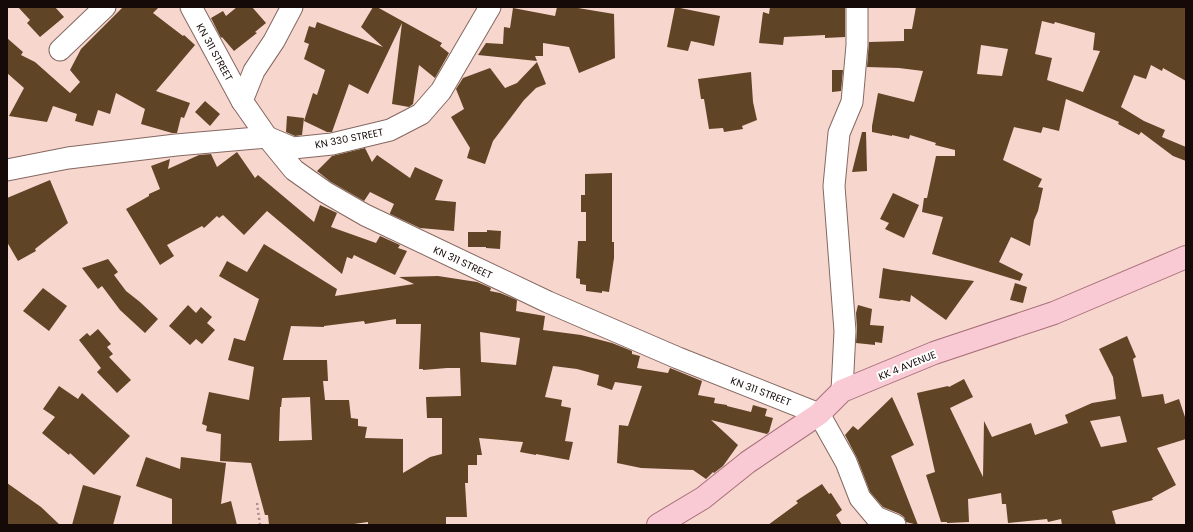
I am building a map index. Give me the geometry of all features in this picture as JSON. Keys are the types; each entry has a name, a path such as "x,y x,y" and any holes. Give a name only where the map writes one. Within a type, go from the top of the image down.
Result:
{"main road":[{"name":"KK 4 AVENUE","path":"658,525 703,498 748,462 819,414 842,391 934,353 1054,313 1186,257"}],"street":[{"path":"60,50 105,7"},
{"name":"KN 311 STREET","path":"191,7 242,101 267,137 294,170 325,192 365,216 555,305 678,358 819,414"},
{"path":"242,101 254,71 274,41 292,7"},
{"name":"KN 330 STREET","path":"267,137 293,148 332,144 390,130 420,114 440,91 490,7"},
{"path":"842,391 845,331 834,186 839,133 852,102 857,45 857,7"},
{"path":"7,170 75,157 176,145 267,137"},
{"path":"819,414 846,462 860,498 876,517 895,525"}],"path":[{"path":"257,504 260,525"}],"building":[{"path":"18,7 55,7 64,17 40,37 27,23 30,20"},
{"path":"123,7 159,7 153,13 183,36 184,35 195,45 156,91 190,103 184,118 181,117 177,133 172,133 141,124 145,109 116,93 110,114 98,110 93,126 75,121 77,114 53,106 47,122 9,116 24,88 7,73 7,38 23,52 21,55 35,62 70,93 80,82 70,70 81,49"},
{"path":"237,7 252,7 266,23 255,32 257,33 234,51 222,37 221,38 211,18 223,11 226,16"},
{"path":"373,7 377,7 442,43 440,46 449,53 435,78 419,65 413,104 409,107 392,104 402,23 368,94 349,84 332,132 327,132 304,121 313,93 317,95 325,70 304,59 309,44 304,42 309,26 315,28 317,22 383,47 361,27"},
{"path":"557,7 572,7 614,14 615,58 579,73 569,47 543,43 543,56 535,56 537,61 478,55 486,43 503,44 504,27 510,28 513,8 555,16"},
{"path":"675,7 720,16 714,46 691,41 688,51 667,47"},
{"path":"770,7 845,7 845,37 825,38 825,35 784,37 783,45 759,43 763,12 769,14"},
{"path":"916,7 1186,7 1186,81 1163,68 1162,71 1151,65 1146,79 1134,75 1121,107 1144,121 1165,130 1162,137 1186,147 1186,161 1173,156 1141,132 1139,135 1118,124 1119,122 1066,99 1059,131 1043,127 1041,133 1014,127 1003,160 1042,179 1038,187 1043,188 1038,211 1034,220 1030,246 1011,237 999,262 1023,274 1020,281 932,254 943,217 922,212 924,198 927,198 936,156 955,156 955,150 935,145 936,143 910,135 909,139 872,132 878,93 914,102 923,71 899,68 867,67 869,42 904,41 904,29 912,29","holes":["1042,21 1054,24 1055,22 1095,33 1093,50 1100,51 1083,92 1047,80 1052,58 1035,54","981,45 1008,49 1002,76 977,74"]},
{"path":"537,62 546,84 536,88 524,100 493,141 485,164 467,158 470,148 451,117 464,109 456,89 463,78 490,68 505,88 517,83"},
{"path":"832,70 843,70 841,91 832,92"},
{"path":"751,72 753,102 757,120 742,126 743,129 724,132 723,128 709,129 704,99 701,99 698,79"},
{"path":"205,101 220,114 210,126 195,112"},
{"path":"287,116 304,118 302,135 295,136 286,132"},
{"path":"862,132 866,132 867,171 852,172"},
{"path":"365,148 372,162 377,155 410,178 415,167 443,180 435,200 456,202 454,231 420,228 390,214 394,204 370,192 364,201 331,182 317,171 332,156"},
{"path":"237,152 255,178 258,175 314,222 320,205 337,213 331,227 376,243 380,236 400,245 398,248 407,251 395,275 354,255 352,259 347,257 342,274 267,211 244,235 223,215 219,218 217,216 204,228 202,226 167,245 174,256 160,265 126,209 149,196 149,194 160,189 151,166 170,159 168,169 199,155 211,154 217,167"},
{"path":"612,173 612,242 614,242 614,258 609,292 602,291 602,293 586,291 586,285 580,284 580,279 576,278 578,241 586,241 586,212 581,212 581,195 585,195 585,174"},
{"path":"50,180 68,223 35,249 36,251 18,261 7,242 7,198"},
{"path":"893,193 919,205 904,238 885,229 889,223 880,219"},
{"path":"487,230 501,231 500,249 468,247 468,232 487,232"},
{"path":"264,244 337,289 335,296 414,284 399,277 438,276 477,282 491,288 490,291 500,293 517,300 516,311 545,316 543,330 581,335 612,343 632,351 632,354 640,356 637,368 668,373 670,368 702,381 698,395 715,398 714,403 751,412 753,405 767,409 765,416 773,418 769,432 767,434 711,420 738,445 723,466 714,473 713,472 706,479 693,470 641,468 617,463 619,425 628,426 642,386 615,382 612,390 597,385 599,375 577,369 553,366 545,397 562,400 561,406 571,408 565,441 573,442 569,460 520,452 523,442 479,438 482,455 477,455 477,465 468,465 468,483 465,483 467,517 446,517 446,525 368,525 368,522 347,525 269,525 268,515 265,515 251,463 220,461 221,434 206,431 207,426 202,424 209,392 249,400 254,367 228,360 234,338 245,341 259,299 219,276 227,261 247,272","holes":["396,319 396,324 421,324 419,369 460,368 461,396 426,397 427,418 442,418 442,454 430,457 403,473 403,439 365,438 367,427 358,426 358,419 351,418 349,400 325,400 323,381 328,381 327,360 283,360 291,326 324,327 364,321 365,324","480,332 520,338 516,365 481,362","310,397 312,440 279,441 280,407 282,398"]},
{"path":"108,259 118,272 114,275 126,291 158,319 145,333 120,310 102,286 98,289 82,268"},
{"path":"883,268 974,281 946,320 911,295 910,302 879,298"},
{"path":"1015,283 1027,287 1023,303 1010,300"},
{"path":"43,288 67,306 49,331 23,311"},
{"path":"188,305 196,313 201,307 212,317 207,323 215,330 202,344 196,339 190,345 169,326"},
{"path":"858,305 872,309 870,325 884,326 882,343 875,342 875,345 856,343 856,313"},
{"path":"98,329 111,344 107,347 113,354 109,357 131,380 117,393 97,372 101,368 79,340 87,333 90,336"},
{"path":"1127,336 1136,357 1133,359 1142,397 1163,394 1165,404 1179,399 1186,420 1186,439 1157,448 1176,485 1152,498 1153,500 1112,511 1116,525 1062,525 1061,519 1048,522 1047,519 1008,523 1006,504 1002,504 1001,493 968,499 969,522 941,522 926,475 935,472 917,393 949,387 964,379 973,397 950,408 983,477 984,421 992,437 1031,423 1035,435 1068,423 1065,415 1092,403 1116,399 1113,377 1099,349","holes":["1120,416 1127,442 1101,447 1090,421"]},
{"path":"59,386 78,399 82,393 130,436 94,475 70,453 69,455 42,433 55,417 43,409"},
{"path":"892,397 914,445 891,456 918,525 906,522 904,517 900,514 883,507 870,492 857,458 845,435 853,426 858,430"},
{"path":"146,457 180,469 181,457 226,463 221,504 231,501 237,525 172,525 172,499 136,486"},
{"path":"7,483 41,507 60,525 7,525"},
{"path":"822,484 829,494 831,493 842,510 836,515 842,525 768,525 798,503 796,501"},
{"path":"83,485 121,496 113,525 72,525"}]}
